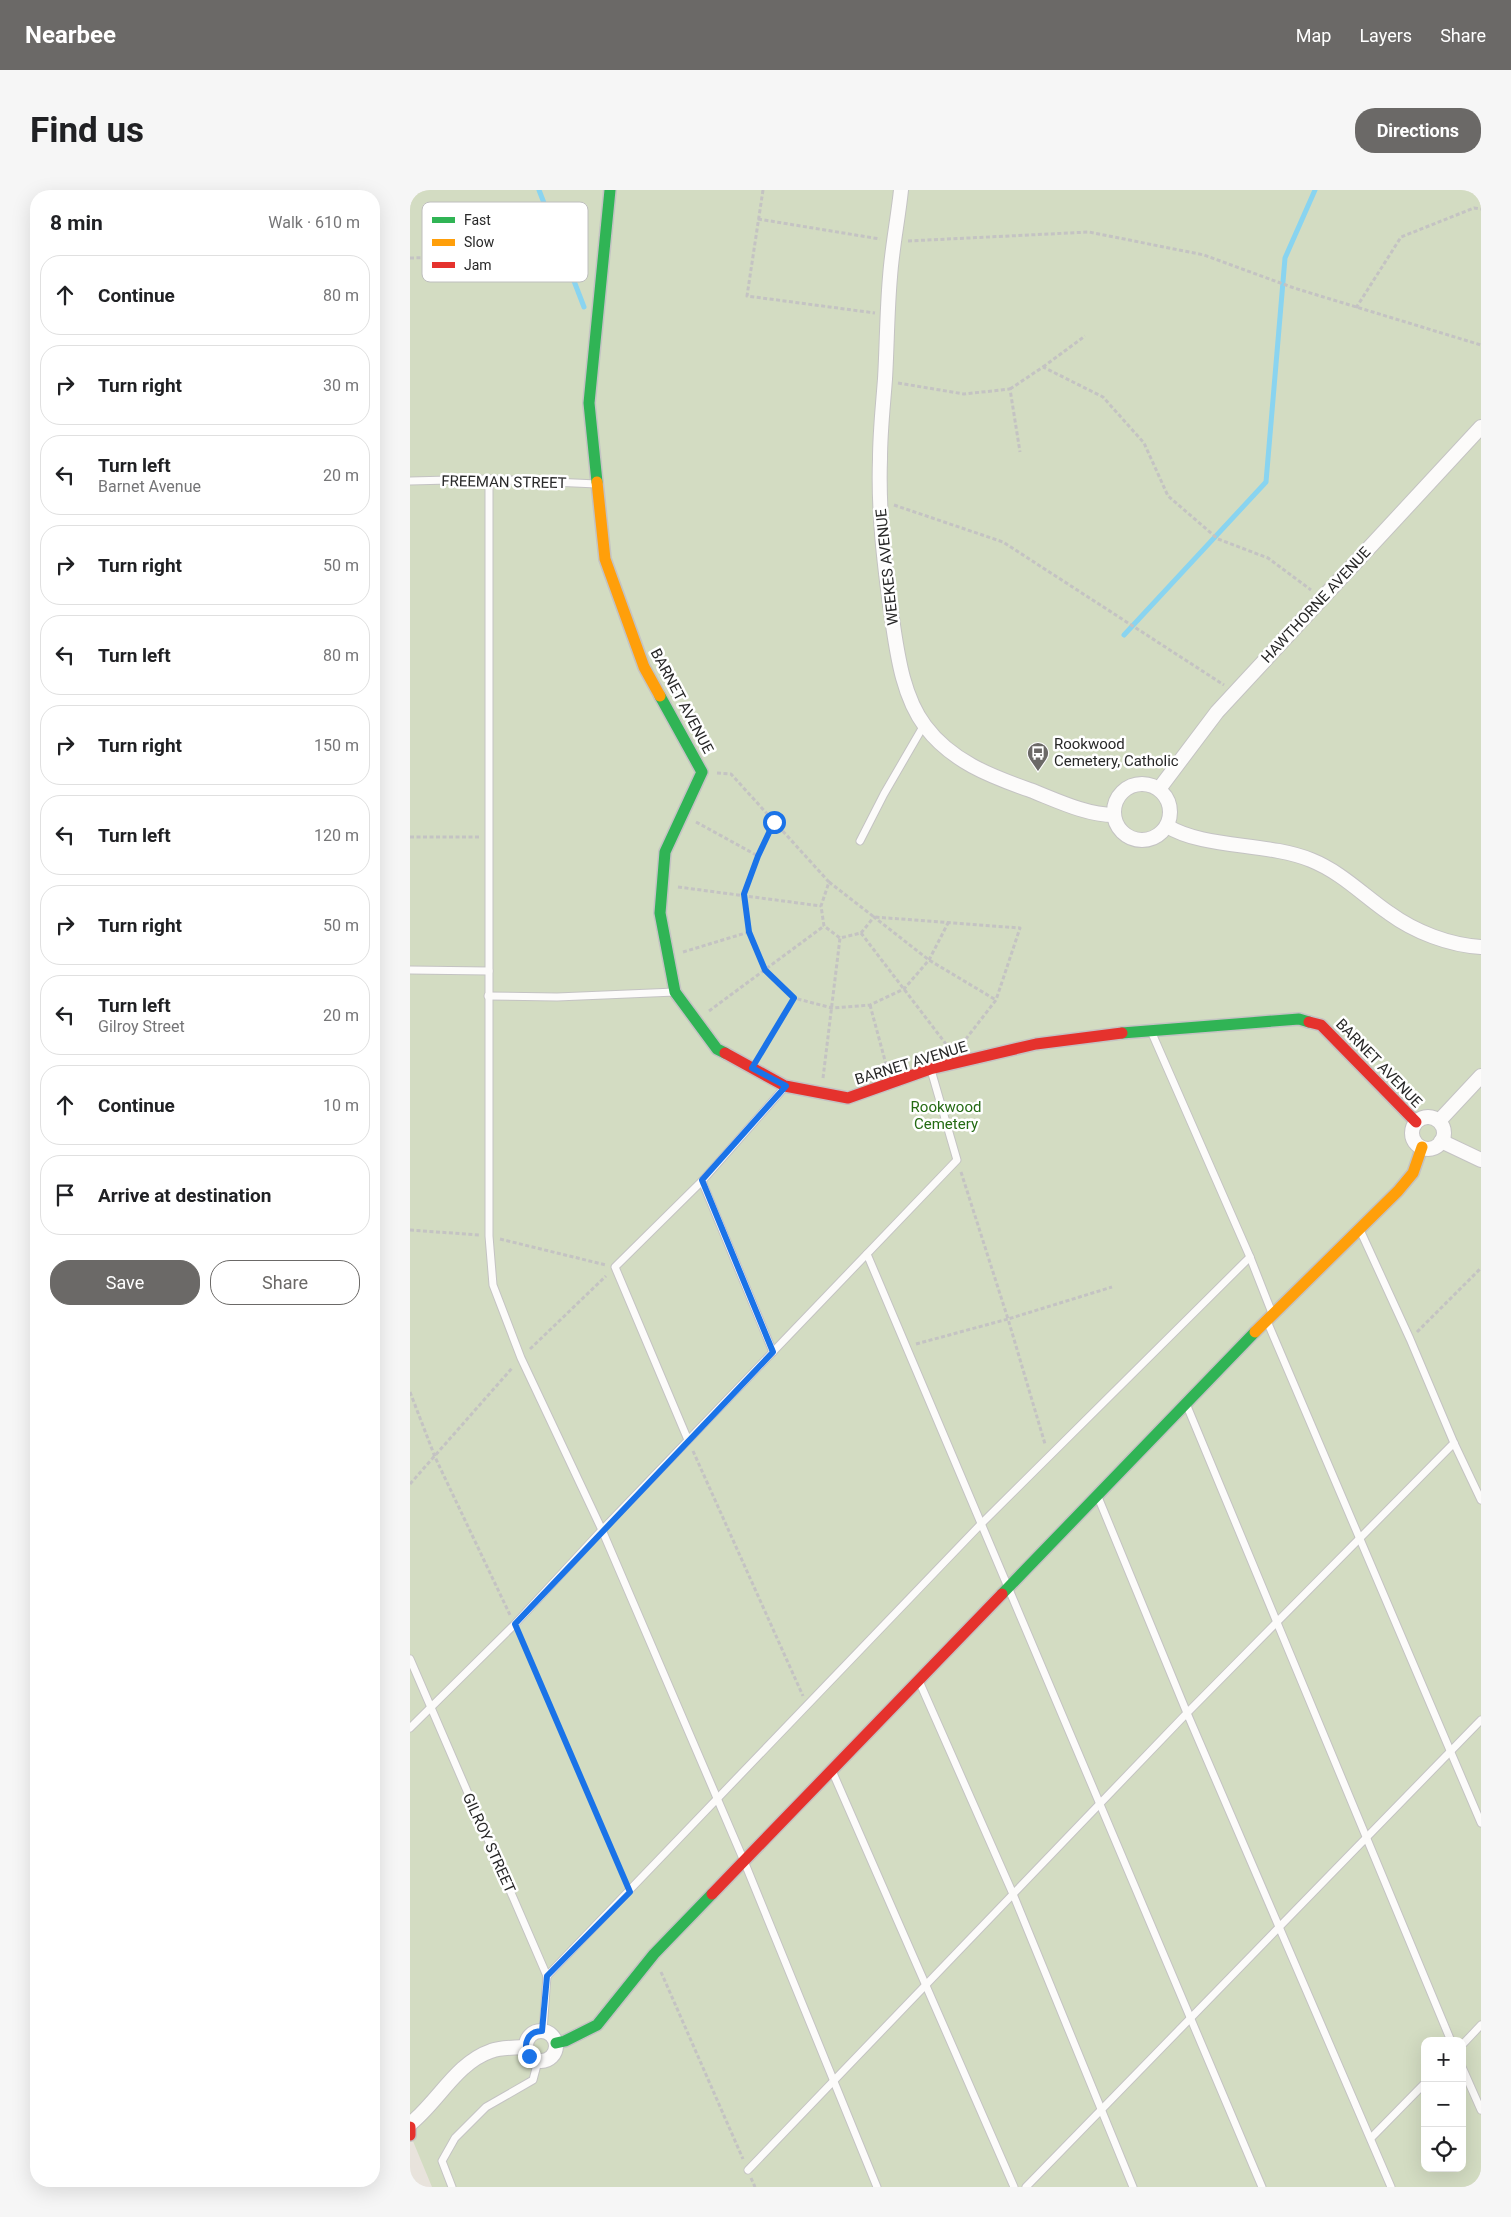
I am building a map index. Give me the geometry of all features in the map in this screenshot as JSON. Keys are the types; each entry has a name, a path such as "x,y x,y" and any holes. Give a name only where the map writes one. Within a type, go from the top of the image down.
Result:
{"street":[{"name":"BARNET AVENUE","path":"610,190 590,403 605,558 644,667 702,772 665,852 660,913 675,992 716,1048 786,1086 848,1098 930,1069 1036,1044 1150,1029 1299,1019 1321,1025 1416,1122"},
{"name":"WEEKES AVENUE","path":"901,190 890,277 880,459 880,500 887,587 895,636 908,693 924,725 947,749 978,770 1095,813 1114,815"},
{"name":"HAWTHORNE AVENUE","path":"1159,789 1217,712 1481,427"},
{"path":"1146,784 1159,789 1168,799 1170,806 1167,826 1151,839 1136,840 1129,837 1119,828 1114,815 1114,807 1120,794 1131,786 1146,784"},
{"path":"1167,826 1196,837 1274,849 1310,860 1345,879 1390,914 1414,928 1448,942 1481,947"},
{"path":"1439,1121 1481,1076"},
{"path":"1428,1117 1439,1121 1444,1132 1441,1141 1431,1148 1422,1147 1414,1142 1412,1130 1416,1122 1428,1117"},
{"path":"1441,1141 1481,1160"},
{"path":"556,2043 565,2041 597,2025 654,1954 1413,1173 1422,1147"},
{"path":"542,2031 551,2034 556,2043 556,2048 552,2057 548,2060 538,2061 529,2056 525,2047 530,2035 542,2031"},
{"path":"410,2135 410,2125 456,2076 477,2058 498,2049 525,2047"}],"lane":[{"name":"FREEMAN STREET","path":"410,481 489,480 598,484"},
{"path":"489,480 488,1236 493,1285 521,1358 602,1530 744,1861 877,2187"},
{"path":"860,841 884,794 924,725"},
{"path":"410,970 488,971"},
{"path":"488,996 557,997 675,992"},
{"path":"1150,1029 1250,1257 1270,1318 1481,1823"},
{"path":"410,1728 515,1624 602,1530 957,1160 930,1069"},
{"path":"688,1440 615,1267 702,1180 786,1086"},
{"path":"702,1180 773,1352"},
{"path":"1360,1229 1481,1500"},
{"path":"868,1254 1262,2187"},
{"path":"547,1976 630,1892 981,1524 1250,1257"},
{"path":"1187,1405 1449,2037"},
{"path":"748,2170 1187,1713 1454,1443"},
{"path":"1098,1496 1187,1713 1391,2187"},
{"name":"GILROY STREET","path":"410,1660 547,1976 542,2031"},
{"path":"919,1681 1013,1894 1133,2187"},
{"path":"1026,2187 1481,1720"},
{"path":"832,1771 1014,2187"},
{"path":"1466,2041 1481,2025"},
{"path":"452,2187 442,2161 455,2138 486,2107 533,2080 538,2061"},
{"path":"1466,2076 1481,2110"},
{"path":"1371,2138 1421,2087"}],"path":[{"path":"763,190 748,296 888,315"},
{"path":"1356,308 1401,236 1474,208 1481,209"},
{"path":"758,219 894,242 1089,232 1204,255 1294,288 1481,345"},
{"path":"885,380 964,394 1010,389 1085,336"},
{"path":"1043,367 1104,397 1144,443 1168,496 1218,539 1268,558 1322,598"},
{"path":"1010,389 1020,452"},
{"path":"880,500 1003,542 1235,692"},
{"path":"702,772 731,774 830,882 929,960 996,1000"},
{"path":"682,814 758,856"},
{"path":"774,822 758,856 744,894 749,932 765,970 794,998 832,1008 870,1005 904,989 929,960 948,923"},
{"path":"410,837 488,837"},
{"path":"830,882 821,906 824,926 840,938"},
{"path":"662,886 744,894 821,906"},
{"path":"874,917 1020,928 996,1000 959,1048"},
{"path":"840,938 861,933 874,917"},
{"path":"696,1020 824,926"},
{"path":"668,956 749,932"},
{"path":"861,933 952,1053"},
{"path":"820,1093 840,938"},
{"path":"752,1068 794,998"},
{"path":"870,1005 891,1083"},
{"path":"957,1160 1008,1319 1048,1457"},
{"path":"1410,1340 1481,1268"},
{"path":"907,1347 1112,1287"},
{"path":"410,1392 435,1457 515,1624 630,1892"},
{"path":"688,1440 807,1706"},
{"path":"654,1954 755,2187"}],"green space":[{"name":"Rookwood Cemetery","path":"410,190 1481,190 1481,2187 432,2187 410,2134"}],"waterway":[{"path":"539,190 544,202"},
{"path":"1124,635 1266,482 1285,258 1315,190"},
{"path":"574,282 584,307"}],"traffic: fast":[{"path":"597,482 589,403 610,190"},
{"path":"660,696 702,772 665,852 660,913 675,992 717,1049 725,1053"},
{"path":"1122,1033 1299,1019 1309,1022"},
{"path":"1002,1594 1255,1332"},
{"path":"556,2043 565,2041 597,2025 654,1954 712,1894"}],"traffic: slow":[{"path":"597,482 605,559 644,667 660,696"},
{"path":"1255,1332 1398,1191 1413,1173 1422,1147"}],"traffic: jam":[{"path":"1309,1022 1321,1025 1416,1122"},
{"path":"725,1053 785,1086 848,1098 930,1069 1036,1044 1122,1033"},
{"path":"712,1894 1002,1594"},
{"path":"410,2127 410,2135"}],"place":[{"name":"Rookwood Cemetery, Catholic","path":"1038,772"}],"route":[{"path":"529,2056 525,2047 527,2038 534,2032 542,2031 547,1976 630,1892 515,1624 602,1530 773,1352 702,1180 786,1086 752,1068 794,998 765,970 749,932 744,894 758,856 774,822"}]}
